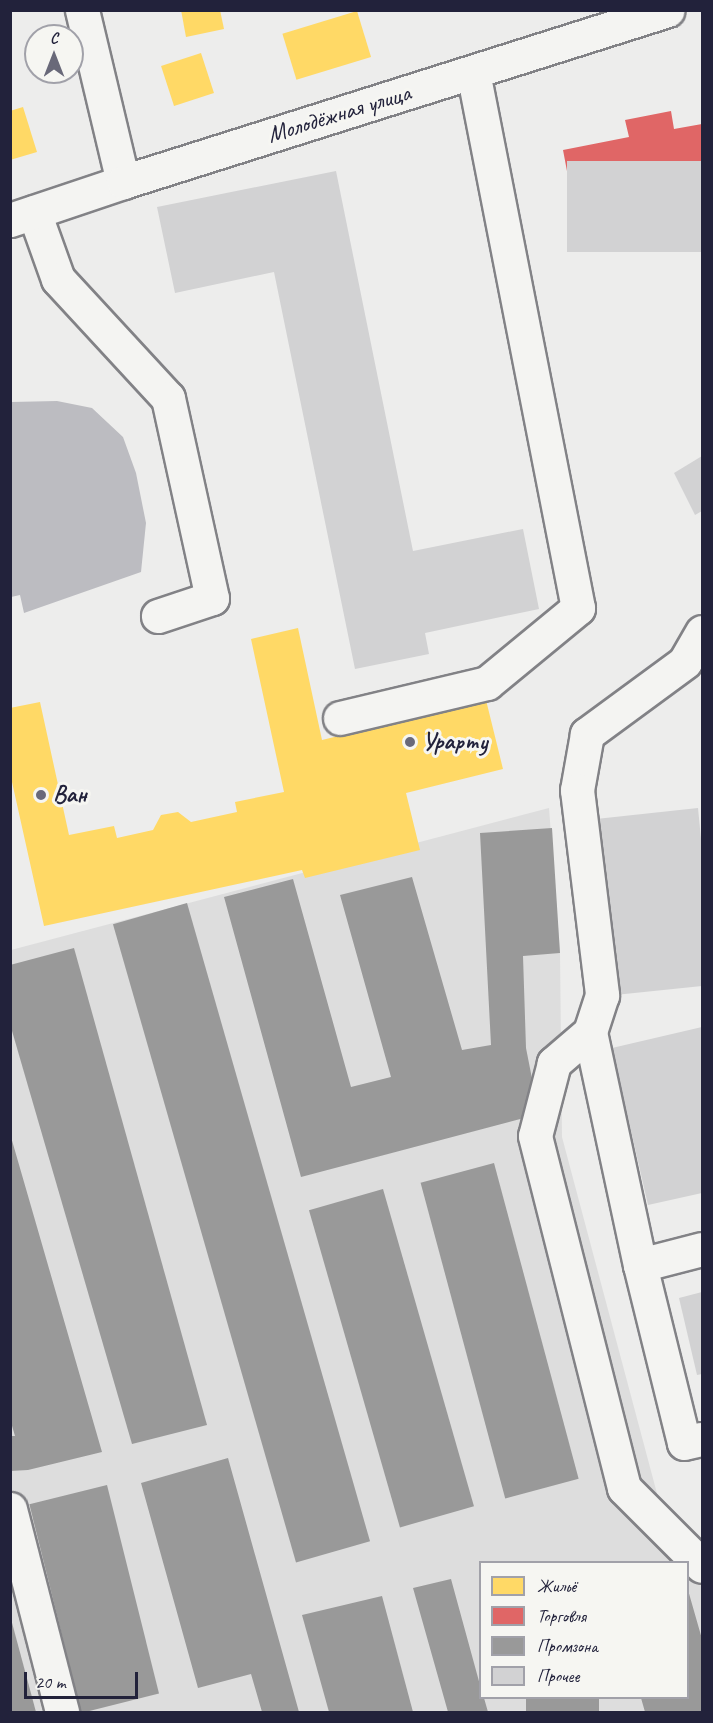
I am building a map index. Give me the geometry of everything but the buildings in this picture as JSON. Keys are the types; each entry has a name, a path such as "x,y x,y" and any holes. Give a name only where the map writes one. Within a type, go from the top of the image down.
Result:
{"street":[{"path":"82,10 123,182"},
{"name":"Молодёжная улица","path":"22,216 473,72 584,23 668,10"},
{"path":"340,718 487,683 578,608 473,72"},
{"path":"22,216 58,279 168,398 213,598 158,616"},
{"path":"702,632 685,662 587,734 577,790 602,995 590,1032 640,1265 684,1443 702,1439"},
{"path":"590,1032 554,1063 535,1136 624,1488 702,1566"},
{"path":"640,1265 702,1249"},
{"path":"10,1509 62,1713"}],"shaded area":[{"path":"57,401 92,408 123,437 136,473 146,523 141,572 24,613 20,595 11,597 11,402"},
{"path":"549,808 560,953 562,1137 663,1516 702,1547 702,1712 11,1712 11,950"}],"place":[{"name":"Урарту","path":"410,742"},
{"name":"Ван","path":"41,795"}]}
